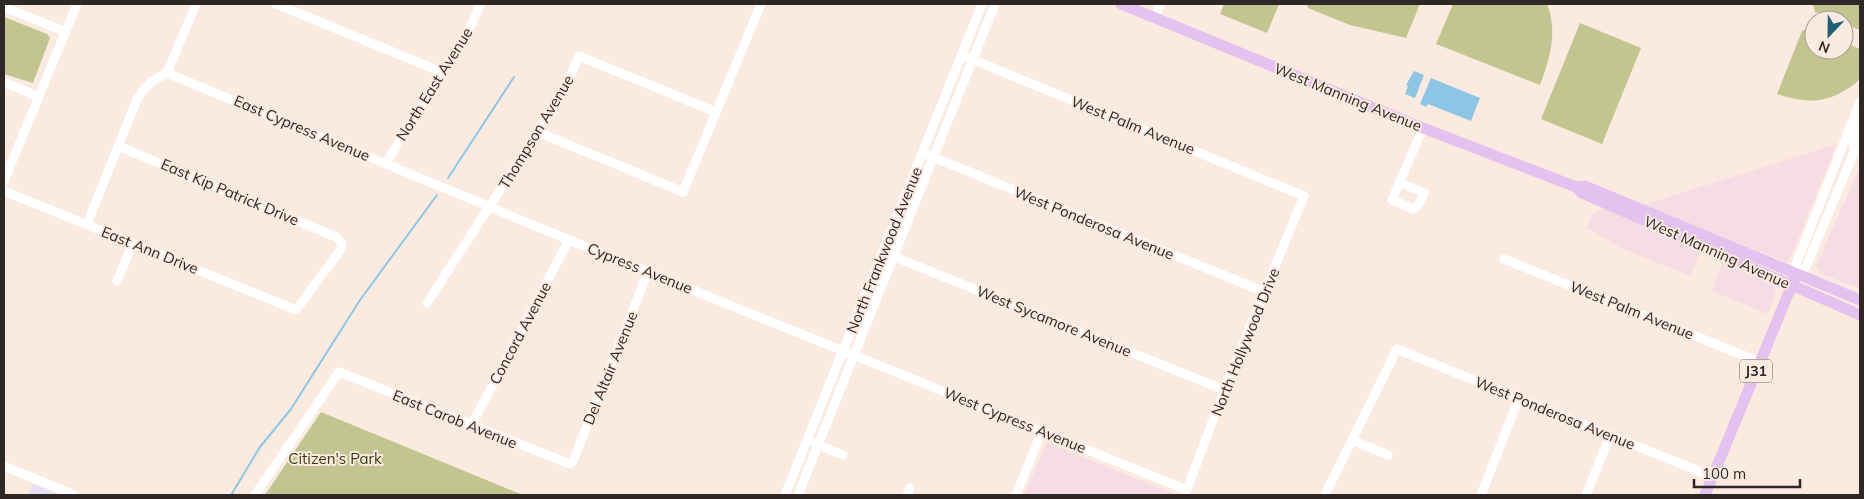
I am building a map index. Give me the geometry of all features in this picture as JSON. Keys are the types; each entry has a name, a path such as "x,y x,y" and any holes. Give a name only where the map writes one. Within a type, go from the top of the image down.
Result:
{"main road":[{"name":"West Manning Avenue","path":"1121,4 1423,128 1576,187 1582,193 1860,315"},
{"name":"West Manning Avenue","path":"1576,187 1585,186 1860,300"},
{"name":"J31","path":"1705,495 1797,274"}],"street":[{"path":"4,181 77,4"},
{"path":"87,224 138,97 151,82 167,73 196,4"},
{"path":"276,4 442,72"},
{"name":"North East Avenue","path":"386,163 471,26 480,4"},
{"path":"538,132 683,192 761,4"},
{"name":"North Frankwood Avenue","path":"784,495 982,4"},
{"name":"North Frankwood Avenue","path":"798,495 995,4"},
{"path":"1155,18 1160,4"},
{"path":"4,7 66,32"},
{"name":"West Palm Avenue","path":"962,55 1304,196"},
{"name":"Thompson Avenue","path":"427,304 563,93 579,56 716,112"},
{"name":"East Cypress Avenue","path":"167,73 437,184"},
{"path":"4,82 39,97"},
{"path":"1855,151 1852,140 1860,103"},
{"name":"J31","path":"1797,274 1796,264 1860,103"},
{"path":"1399,182 1423,128"},
{"name":"J31","path":"1797,274 1806,267 1860,138"},
{"name":"East Kip Patrick Drive","path":"118,146 340,240 341,249 296,310"},
{"name":"West Ponderosa Avenue","path":"923,153 1265,292"},
{"path":"1824,223 1828,198 1836,177 1834,168"},
{"name":"Cypress Avenue","path":"437,184 569,240 843,351"},
{"name":"East Ann Drive","path":"4,191 296,310"},
{"name":"North Hollywood Drive","path":"1187,490 1224,390 1304,196"},
{"name":"Concord Avenue","path":"471,426 569,240"},
{"path":"117,280 133,243"},
{"name":"West Sycamore Avenue","path":"883,252 1224,390"},
{"name":"West Palm Avenue","path":"1504,259 1760,362"},
{"name":"Del Altair Avenue","path":"570,464 573,461 648,272"},
{"name":"West Ponderosa Avenue","path":"1352,440 1397,348 1713,477"},
{"name":"West Cypress Avenue","path":"843,351 1187,490"},
{"name":"East Carob Avenue","path":"255,495 339,372 570,464"},
{"path":"1481,495 1519,398"},
{"path":"1016,495 1042,431"},
{"path":"1586,495 1610,436"},
{"path":"807,440 843,455"},
{"path":"1324,495 1352,440 1388,455"},
{"path":"4,466 74,495"}],"shaded area":[{"path":"1837,144 1792,254 1786,262 1643,205"},
{"path":"1860,167 1860,289 1820,273 1816,266"},
{"path":"1608,208 1700,252 1691,276 1623,249 1587,228 1593,213"},
{"path":"1722,263 1774,285 1776,292 1768,314 1712,291"},
{"path":"1048,443 1177,495 1024,495"},
{"path":"33,484 60,495 27,495"}],"green space":[{"path":"1224,4 1279,4 1267,33 1220,14"},
{"path":"1306,4 1420,4 1406,38 1350,25 1308,8"},
{"path":"1453,4 1547,4 1552,25 1552,35 1550,54 1540,85 1436,44"},
{"path":"1813,4 1860,4 1860,30 1854,28 1854,10 1814,10"},
{"path":"4,17 47,34 50,38 33,83 4,74"},
{"path":"1580,23 1641,48 1602,144 1541,119"},
{"path":"1804,30 1804,60 1854,60 1854,46 1860,49 1861,70 1857,82 1839,94 1822,100 1795,99 1777,94"},
{"name":"Citizen's Park","path":"321,412 496,484 523,495 265,495"}],"water":[{"path":"1414,71 1424,75 1415,98 1405,94 1408,86 1406,85"},
{"path":"1431,78 1480,98 1471,121 1428,104 1426,107 1420,104"}],"waterway":[{"path":"448,178 514,77"},
{"path":"231,495 260,447 291,409 360,300 437,195"}]}
